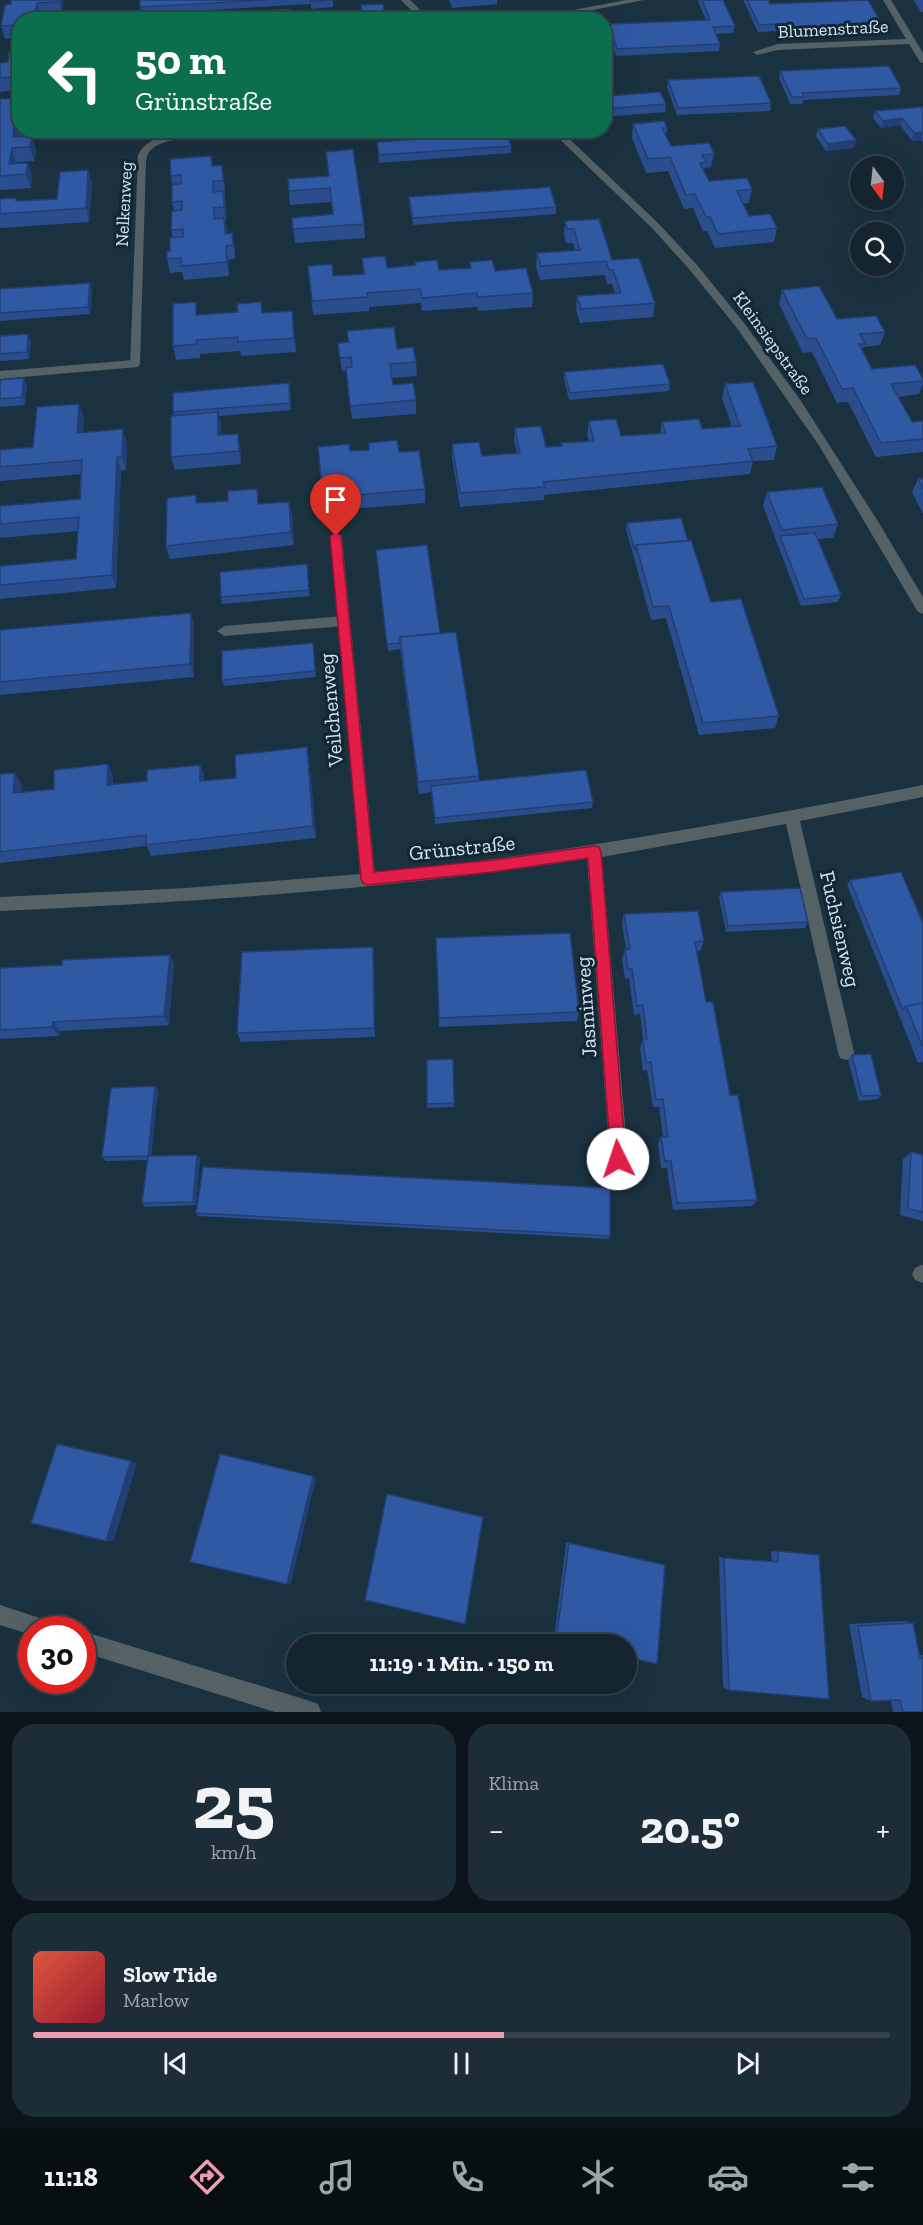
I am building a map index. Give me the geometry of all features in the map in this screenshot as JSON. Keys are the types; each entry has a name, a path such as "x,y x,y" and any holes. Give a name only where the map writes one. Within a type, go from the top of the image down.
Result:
{"street":[{"path":"405,0 418,12"},
{"path":"571,12 640,0"},
{"name":"Blumenstraße","path":"887,0 923,60"},
{"name":"Blumenstraße","path":"757,52 778,47 911,41"},
{"name":"Nelkenweg","path":"0,375 134,364 141,161 143,151 152,143 176,138"},
{"name":"Kleinsiepstraße","path":"562,138 646,218 710,287 776,375 845,478 923,609"},
{"name":"Veilchenweg","path":"336,536 368,879"},
{"path":"224,632 344,621"},
{"name":"Grünstraße","path":"0,904 128,899 493,866 594,852 923,791"},
{"name":"Fuchsienweg","path":"792,817 846,1052"},
{"name":"Jasminweg","path":"594,852 618,1159"},
{"path":"0,1615 18,1621"},
{"path":"96,1645 310,1712"}],"building":[{"path":"11,0 59,0 59,2 37,3 36,12 12,12 12,25 1,26 5,5 11,4"},
{"path":"140,0 267,0 140,7"},
{"path":"310,0 333,0 311,2"},
{"path":"702,0 723,0 735,26 713,27 720,44 617,49 612,33 612,24 710,20"},
{"path":"747,0 768,0 770,4 868,0 882,24 782,28 780,24 759,25"},
{"path":"383,4 384,12 362,12 361,5"},
{"path":"289,9 289,12 265,12"},
{"path":"9,52 12,52 12,77 0,78 0,63 8,62"},
{"path":"889,66 901,88 802,93 804,97 792,97 780,71"},
{"path":"759,76 771,103 678,108 668,80"},
{"path":"660,92 666,104 612,108 612,96"},
{"path":"12,98 12,138 32,138 30,147 12,148 9,164 28,163 26,174 0,176 0,99"},
{"path":"923,107 923,132 914,133 902,118 883,121 875,111"},
{"path":"664,121 667,128 662,128 671,146 709,143 714,154 702,155 706,162 700,163 709,181 747,178 752,189 737,191 749,216 770,214 777,228 718,234 710,217 706,217 695,194 686,195 670,157 648,159 633,124"},
{"path":"845,126 856,140 828,144 818,129"},
{"path":"435,138 509,138 511,146 379,155 377,142"},
{"path":"353,149 364,224 293,229 292,218 333,214 330,188 289,191 288,179 329,176 326,152"},
{"path":"211,156 212,166 222,165 223,181 213,181 213,192 223,191 224,207 214,208 214,219 224,218 225,234 232,233 233,245 226,246 227,262 181,266 181,258 167,259 167,251 170,251 170,238 183,237 183,229 171,230 172,211 182,210 182,201 172,202 172,184 181,184 181,175 171,176 170,159"},
{"path":"88,170 86,208 0,214 0,199 16,198 16,201 57,199 60,172"},
{"path":"550,187 556,207 413,218 409,197"},
{"path":"599,219 612,260 639,258 655,303 581,309 577,296 621,293 613,270 609,270 606,261 541,266 537,253 580,250 574,229 567,229 565,221"},
{"path":"385,256 387,268 437,260 439,270 471,268 470,262 492,260 495,271 526,268 533,293 478,297 477,293 422,298 420,289 367,293 368,297 312,301 308,266 332,264 333,276 365,274 362,258"},
{"path":"90,283 88,307 0,313 0,289"},
{"path":"819,286 837,319 876,316 885,332 860,334 865,344 859,344 872,369 915,365 923,381 891,384 912,422 923,421 923,439 881,443 853,388 842,389 816,338 807,339 782,290"},
{"path":"196,302 196,315 238,312 237,304 261,302 262,313 292,311 294,338 238,342 238,337 196,340 197,344 173,346 173,304"},
{"path":"394,327 397,349 413,347 416,362 390,364 393,385 413,383 416,400 350,406 346,368 352,367 351,357 340,358 338,343 349,342 347,331"},
{"path":"28,334 27,352 0,354 0,336"},
{"path":"663,364 670,384 570,393 564,372"},
{"path":"24,378 22,397 0,399 0,380"},
{"path":"753,382 777,446 748,449 753,461 543,482 545,487 460,493 452,444 479,442 482,456 520,453 515,428 541,426 546,447 562,446 561,443 594,441 589,421 616,419 621,436 666,433 662,422 699,419 702,429 740,426 725,384"},
{"path":"289,383 290,403 173,412 173,393"},
{"path":"79,404 77,433 123,429 122,457 117,457 112,575 0,585 0,566 76,559 79,517 0,524 0,506 80,499 82,460 0,467 0,450 33,447 37,407"},
{"path":"218,412 218,435 238,434 239,451 171,457 171,416"},
{"path":"397,440 399,452 419,451 425,489 323,498 318,447 349,444 350,451 369,450 369,443"},
{"path":"923,478 923,489 918,479"},
{"path":"822,487 838,524 782,530 767,492"},
{"path":"257,489 258,504 289,502 291,532 166,546 167,498 196,495 196,503 228,501 228,491"},
{"path":"681,518 688,541 636,545 635,551 627,523"},
{"path":"815,533 841,595 804,599 780,536"},
{"path":"691,540 711,602 741,599 779,716 703,723 669,606 653,607 636,545"},
{"path":"427,545 440,633 400,637 400,643 387,644 376,550"},
{"path":"307,564 309,590 221,597 220,572"},
{"path":"191,613 190,664 0,682 0,630"},
{"path":"456,632 479,776 418,782 400,637"},
{"path":"313,643 315,671 222,680 222,651"},
{"path":"307,747 313,826 146,845 146,835 0,852 0,774 15,773 13,793 54,789 54,770 108,764 107,785 147,781 147,770 200,765 200,781 236,778 235,755"},
{"path":"586,770 593,802 435,818 431,786"},
{"path":"901,872 923,923 923,1003 906,1006 903,1010 850,880"},
{"path":"800,888 808,922 728,926 721,892"},
{"path":"698,911 704,941 695,942 706,1002 713,1002 730,1095 738,1095 757,1200 677,1203 671,1161 665,1161 661,1137 668,1137 663,1099 656,1100 651,1062 646,1062 643,1040 647,1039 643,1005 637,1006 632,969 628,969 625,949 630,949 624,914"},
{"path":"570,933 579,1012 439,1018 436,938"},
{"path":"373,947 374,1028 237,1033 242,952"},
{"path":"170,955 164,1016 53,1022 52,1027 0,1030 0,968 62,965 62,960"},
{"path":"923,1003 923,1047 906,1006"},
{"path":"871,1054 881,1095 862,1096 852,1055"},
{"path":"453,1059 454,1103 427,1104 427,1060"},
{"path":"155,1086 148,1156 102,1157 111,1088"},
{"path":"911,1152 923,1155 923,1212 908,1209"},
{"path":"197,1155 193,1202 142,1203 148,1156"},
{"path":"203,1167 610,1188 610,1236 196,1213"},
{"path":"57,1444 131,1461 106,1541 31,1523"},
{"path":"220,1454 313,1476 287,1584 190,1562"},
{"path":"387,1494 483,1517 465,1624 365,1600"},
{"path":"569,1543 665,1565 657,1664 637,1659 637,1634 557,1634"},
{"path":"778,1551 819,1555 829,1699 729,1690 724,1558 778,1562"},
{"path":"913,1623 920,1658 923,1658 923,1712 903,1712 900,1700 871,1701 858,1626"}],"route":[{"path":"336,536 368,879 493,866 594,852 618,1159"}]}
